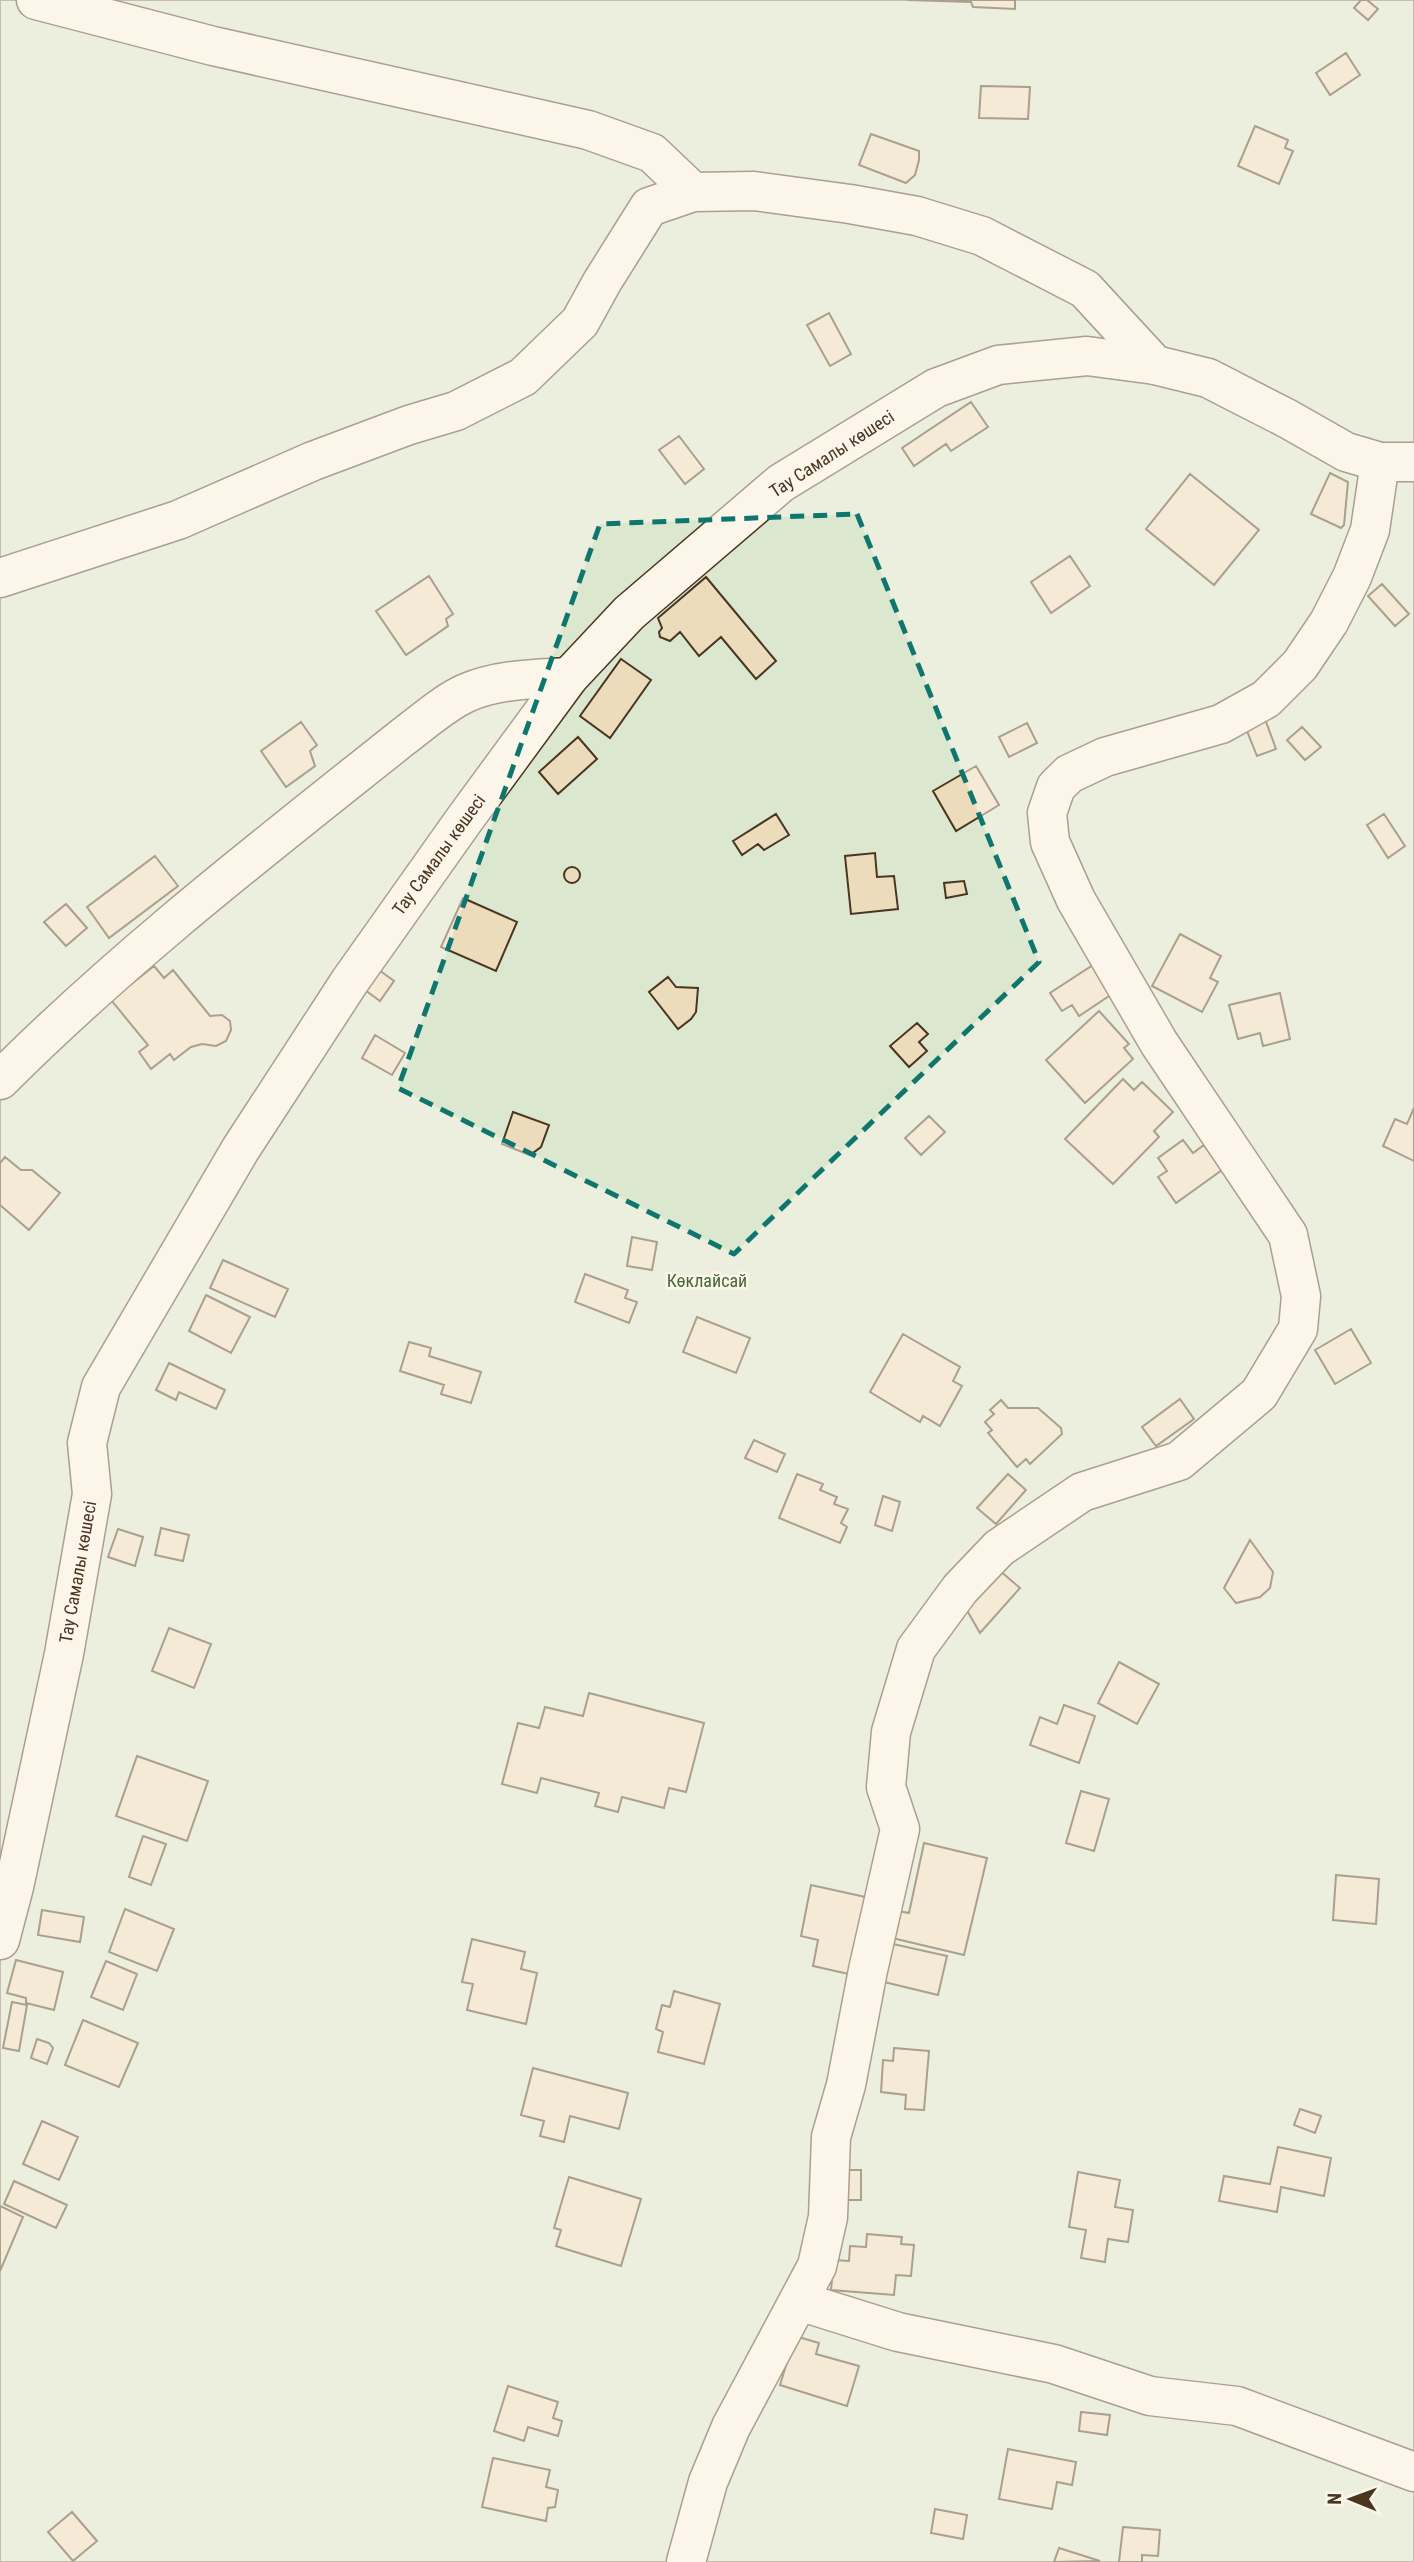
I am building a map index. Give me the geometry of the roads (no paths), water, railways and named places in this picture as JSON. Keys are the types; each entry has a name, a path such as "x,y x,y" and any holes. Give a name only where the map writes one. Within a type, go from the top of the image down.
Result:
{"street":[{"path":"36,0 213,46 588,130 652,153 693,192"},
{"path":"0,578 177,520 313,461 409,425 456,411 523,377 580,322 649,207 693,192 754,191 850,204 917,216 982,236 1085,289 1155,365"},
{"name":"Тау Самалы көшесі","path":"0,1940 64,1654 92,1494 87,1443 101,1387 240,1150 350,981 569,677 629,613 781,483 936,388 998,365 1087,356 1155,365 1208,378 1346,452 1397,462"},
{"path":"686,2562 708,2482 732,2427 817,2266 828,2217 831,2137 846,2085 868,1970 900,1829 886,1787 891,1732 916,1649 960,1590 999,1548 1082,1492 1179,1461 1259,1394 1298,1329 1301,1296 1287,1235 1159,1043 1076,900 1050,842 1046,813 1056,787 1069,774 1105,757 1221,724 1266,699 1300,665 1329,622 1352,577 1397,462"},
{"path":"0,1080 48,1032 143,948 371,762 437,712 466,693 505,681 569,677"},
{"path":"799,2301 898,2332 1054,2364 1150,2396 1237,2406 1414,2472"}],"park label":[{"name":"Көклайсай","path":"707,1281"}]}
